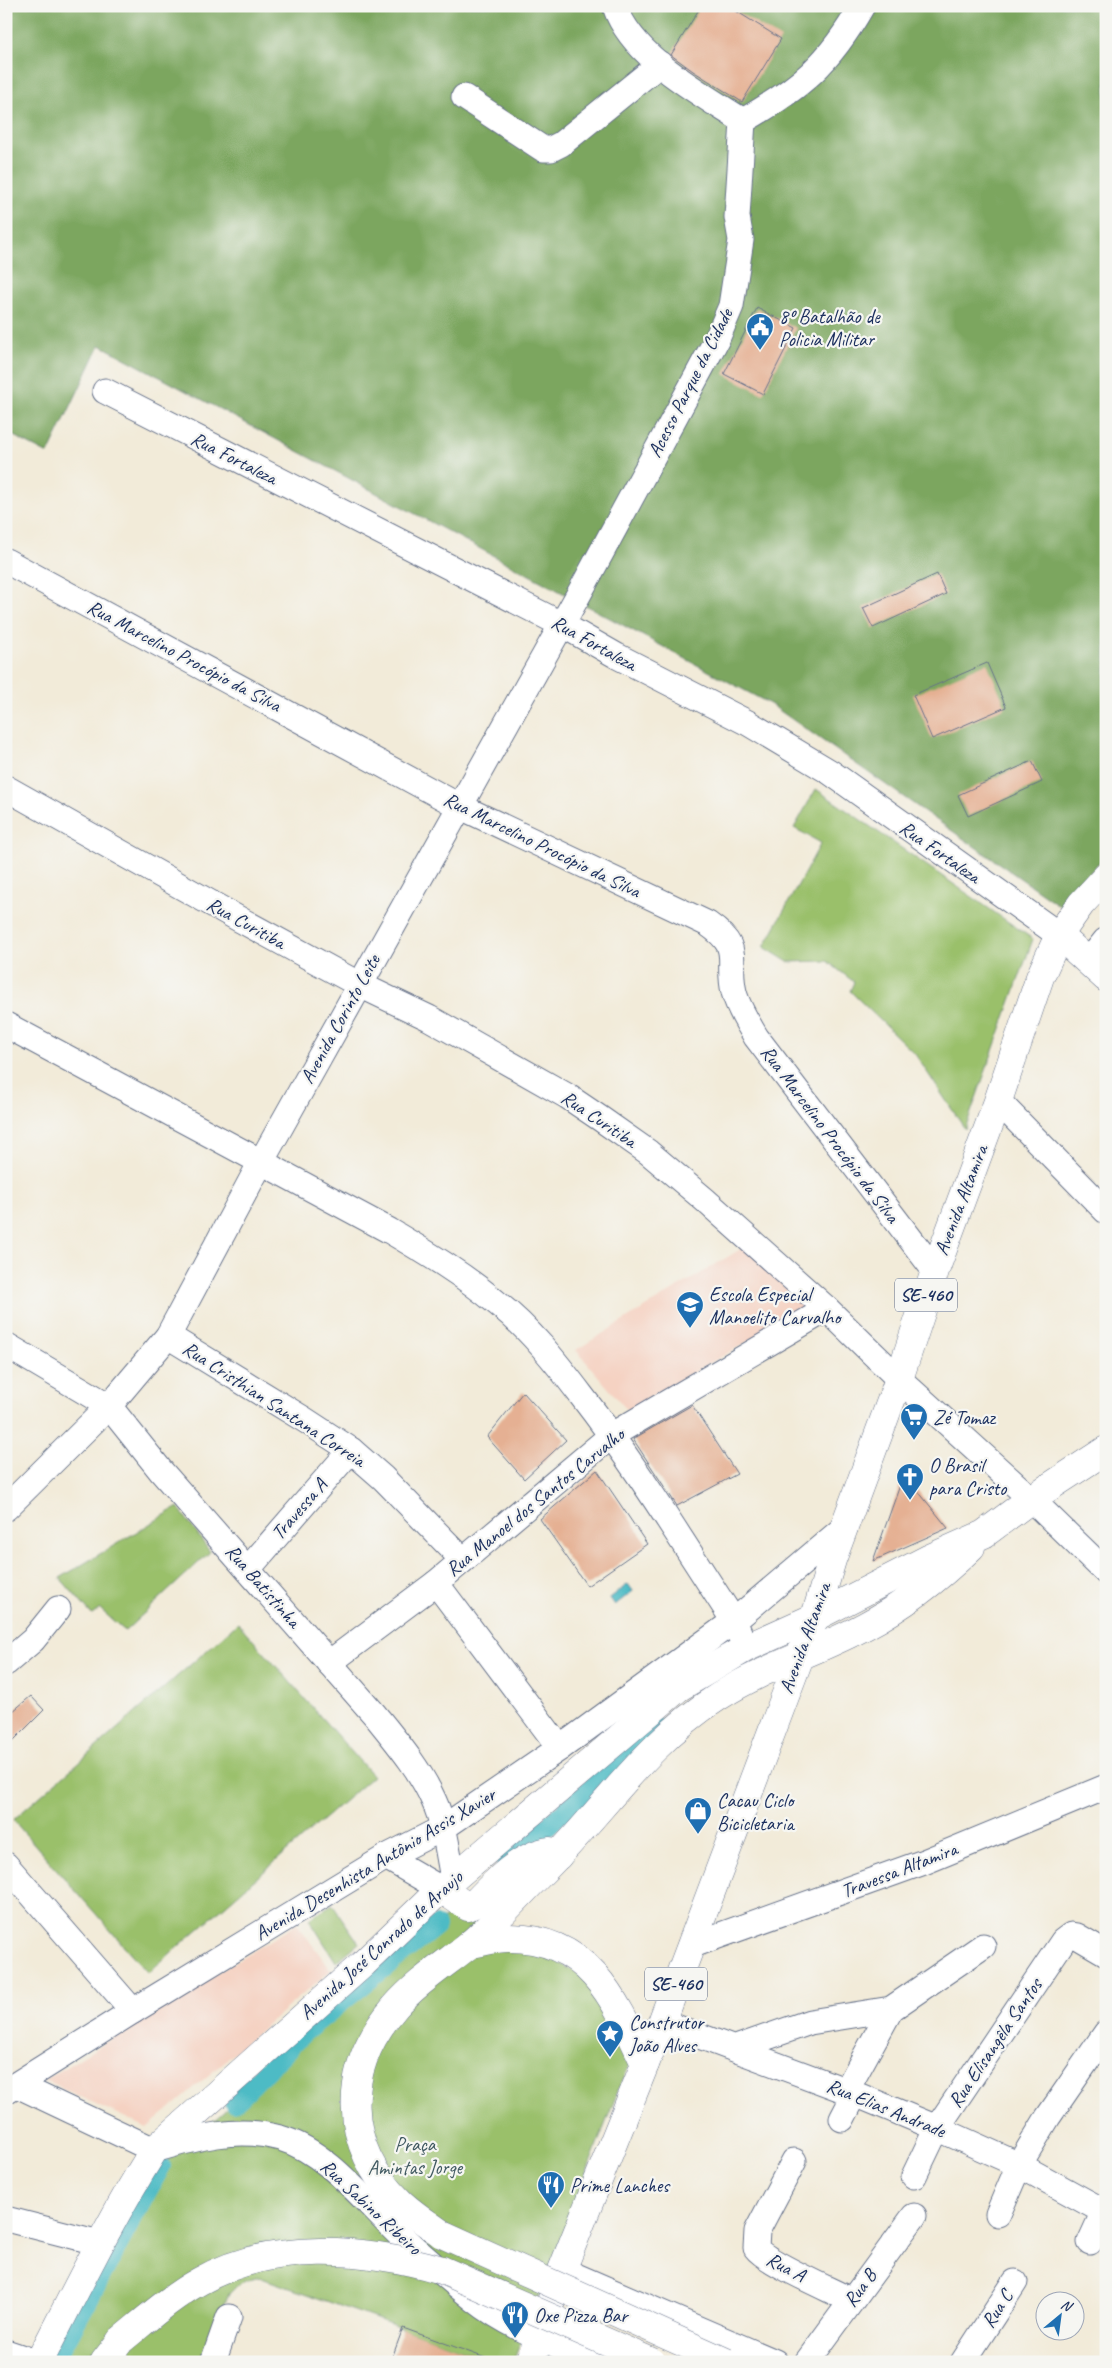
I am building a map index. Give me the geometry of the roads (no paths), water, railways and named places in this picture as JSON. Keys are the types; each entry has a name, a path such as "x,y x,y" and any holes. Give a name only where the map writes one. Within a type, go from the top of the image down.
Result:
{"main road":[{"name":"SE-460","path":"1059,935 1081,904 1106,877"},
{"path":"1059,935 1100,960"},
{"name":"Avenida Altamira","path":"534,2349 562,2270 662,2022 798,1657 815,1617 832,1560 846,1527 864,1471 899,1379 935,1271 998,1101 1040,977 1059,935"},
{"path":"726,2362 442,2234 400,2202 369,2160 360,2139 355,2110 356,2085 358,2072 368,2047 384,2020 397,2005 470,1944 558,1856 629,1773 687,1720 717,1697 744,1682 865,1626 917,1594 943,1574 984,1534 1031,1499 1106,1450"},
{"name":"Avenida José Conrado de Araujo","path":"37,2362 132,2184 154,2150 364,1963 447,1884 678,1688 746,1648 815,1617 930,1558 984,1534"},
{"path":"447,1884 468,1907 474,1904 511,1871 530,1858 550,1851 558,1856"},
{"path":"470,1944 508,1938 534,1940 570,1954 591,1969 606,1987 627,2025 645,2064"},
{"path":"104,2362 121,2340 173,2297 202,2280 226,2269 290,2253 344,2253 409,2260 442,2270 652,2362"}],"street":[{"path":"615,6 617,15 632,38 647,55 743,121 789,92 818,69 845,34 862,6"},
{"path":"464,97 543,149 551,149 561,144 660,64"},
{"name":"Acesso Parque da Cidade","path":"561,624 717,339 731,306 741,240 737,217 743,121"},
{"name":"Rua Fortaleza","path":"105,391 561,624 617,656 748,723 830,772 1059,935"},
{"name":"Rua Marcelino Procópio da Silva","path":"6,560 458,806 708,924 719,932 732,950 733,990 756,1038 935,1271"},
{"name":"Avenida Corinto Leite","path":"6,1508 108,1406 168,1336 261,1162 561,624"},
{"name":"Rua Curitiba","path":"6,788 239,919 360,985 429,1018 567,1096 648,1152 827,1309 899,1379 1031,1499 1106,1572"},
{"path":"6,1024 261,1162 323,1193 451,1268 498,1303 534,1337 612,1435 734,1621 746,1648"},
{"path":"998,1101 1106,1211"},
{"name":"Rua Manoel dos Santos Carvalho","path":"330,1663 436,1583 612,1435 827,1309"},
{"name":"Rua Cristhian Santana Correia","path":"168,1336 351,1450 383,1478 463,1560"},
{"name":"Rua Batistinha","path":"6,1345 108,1406 161,1471 330,1663 399,1746 434,1800 443,1828 447,1884"},
{"name":"Travessa A","path":"248,1569 351,1450"},
{"name":"Avenida Desenhista Antônio Assis Xavier","path":"11,2088 133,2011 386,1857 443,1828 560,1748 734,1621 846,1527"},
{"path":"436,1583 560,1748"},
{"path":"6,1663 33,1640 58,1609"},
{"name":"Travessa Altamira","path":"690,1946 924,1862 1106,1787"},
{"path":"386,1857 447,1884"},
{"path":"6,1865 133,2011"},
{"name":"Rua Elisangêla Santos","path":"914,2176 937,2128 1066,1938 1071,1935 1080,1937 1106,1953"},
{"path":"736,2048 810,2022 891,2009 983,1946"},
{"path":"842,2119 851,2092 891,2009"},
{"name":"Rua Elias Andrade","path":"662,2022 851,2092 937,2128 1019,2165 1105,2209"},
{"path":"998,2214 1019,2165 1048,2117 1106,2032"},
{"path":"11,2088 154,2150"},
{"name":"Rua Sabino Ribeiro","path":"154,2150 210,2136 245,2132 272,2136 297,2144 339,2175 402,2237 534,2349 596,2362"},
{"name":"Rua A","path":"794,2161 757,2231 756,2248 760,2253 777,2263 850,2300"},
{"path":"1090,2242 1105,2209"},
{"name":"Rua B","path":"807,2362 850,2300 914,2216"},
{"path":"6,2219 100,2244"},
{"path":"562,2270 775,2362"},
{"name":"Rua C","path":"963,2362 1015,2282"},
{"path":"213,2362 229,2317"},
{"path":"6,2352 37,2362"}],"water":[{"path":"628,1584 633,1591 615,1605 610,1598"}],"waterway":[{"path":"506,1862 659,1728"},
{"path":"234,2103 303,2033 436,1926"},
{"path":"54,2362 161,2166"}],"place":[{"name":"8º Batalhão de Policia Militar","path":"760,351"},
{"name":"Escola Especial Manoelito Carvalho","path":"690,1329"},
{"name":"Zé Tomaz","path":"914,1441"},
{"name":"O Brasil para Cristo","path":"910,1501"},
{"name":"Cacau Ciclo Bicicletaria","path":"698,1835"},
{"name":"Construtor João Alves","path":"610,2058"},
{"name":"Prime Lanches","path":"551,2209"},
{"name":"Oxe Pizza Bar","path":"515,2339"}],"park label":[{"name":"Praça Amintas Jorge","path":"415,2156"}]}
